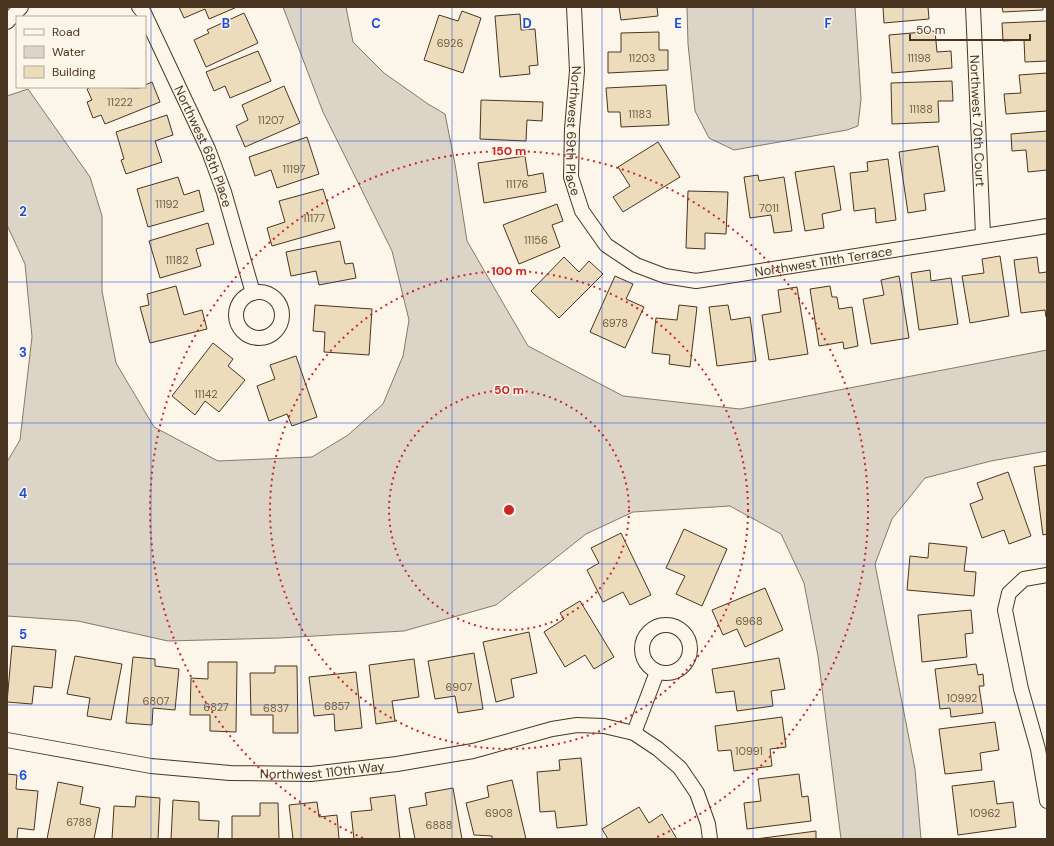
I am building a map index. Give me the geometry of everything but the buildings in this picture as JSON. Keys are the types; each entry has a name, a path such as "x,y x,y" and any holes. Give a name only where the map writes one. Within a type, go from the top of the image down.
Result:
{"street":[{"path":"7,22 22,7"},
{"name":"Northwest 68th Place","path":"139,7 145,16"},
{"name":"Northwest 69th Place","path":"574,7 577,71 572,129 571,177 582,212 606,246"},
{"name":"Northwest 70th Court","path":"973,7 983,235"},
{"name":"Northwest 68th Place","path":"146,17 208,149 224,192 253,293"},
{"name":"Northwest 111th Terrace","path":"606,246 636,265 665,276 696,281 1047,226"},
{"path":"1047,575 1024,579 1009,593 1005,610 1021,689 1038,749 1047,802"},
{"path":"657,672 634,734 658,749 680,768 697,793 708,824 710,839"},
{"name":"Northwest 110th Way","path":"7,740 151,766 230,773 311,774 397,764 473,751 552,729 577,724 604,726 634,734"}],"water":[{"path":"283,7 346,7 353,42 384,73 445,114 455,164 467,241 528,346 623,396 740,409 1047,350 1047,451 991,461 925,478 892,519 875,564 915,769 921,839 841,839 818,656 804,583 781,534 730,506 633,512 586,534 496,605 404,631 279,638 168,641 78,621 7,616 7,462 20,440 32,337 25,264 7,225 7,96 28,89 90,177 102,216 102,291 116,363 154,427 218,461 312,457 348,435 383,404 403,356 409,320 392,251 323,112"},
{"path":"687,7 855,7 861,99 858,126 847,130 734,150 709,138 695,111 688,44"}]}
